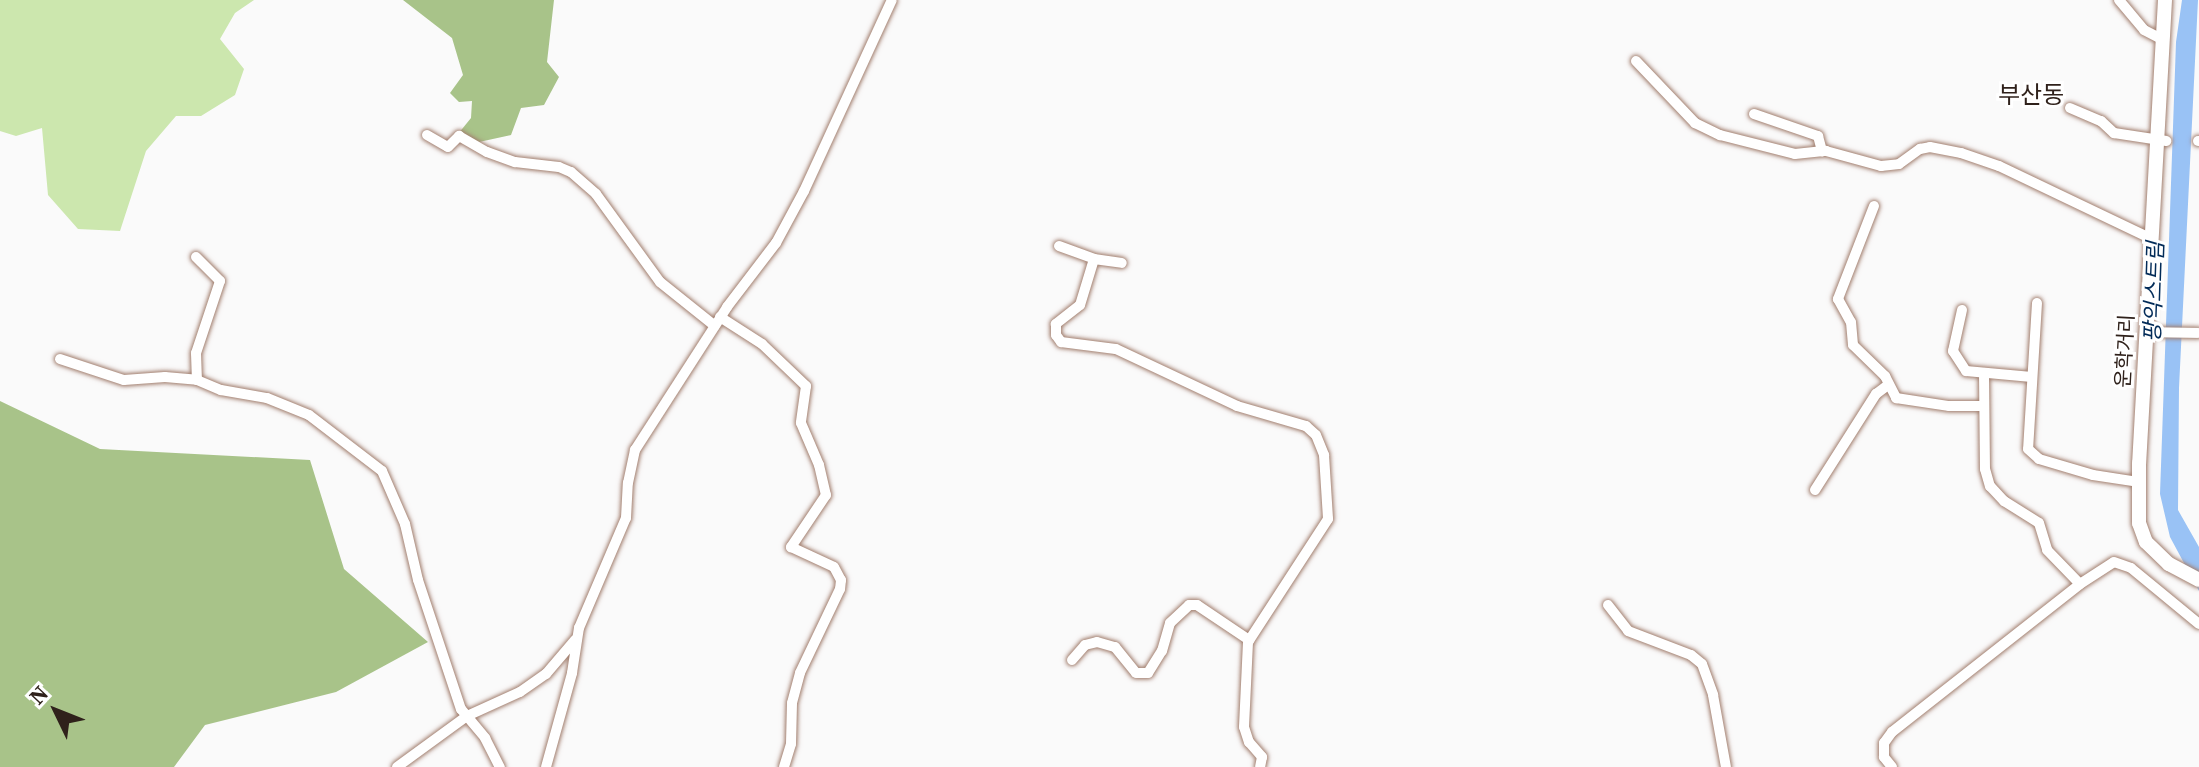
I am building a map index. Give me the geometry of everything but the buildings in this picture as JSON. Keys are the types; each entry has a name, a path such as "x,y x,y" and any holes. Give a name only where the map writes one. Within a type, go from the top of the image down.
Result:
{"main road":[{"name":"운학거리","path":"2165,0 2160,38 2161,140 2152,239 2151,332 2139,482 2139,523 2146,542 2169,564 2192,577"}],"street":[{"path":"546,767 572,673 578,637 626,518 628,483 635,450 718,322 776,243 892,0"},
{"path":"2119,0 2144,30 2160,38"},
{"path":"1636,61 1695,123 1758,147 1795,154 1822,151 1881,166 1899,164 1920,149 1930,147 1961,153 1999,166 2152,239"},
{"path":"2070,108 2101,121 2114,133 2161,140"},
{"path":"1754,114 1818,136 1822,151"},
{"path":"427,135 448,147 459,136 487,152 515,162 559,167 571,172 596,194 660,282 718,322 762,344 806,386 801,423 819,465 826,495 791,547 834,567 841,580 840,589 800,673 792,703 791,744 784,767"},
{"path":"1874,206 1838,299 1851,322 1853,345 1885,376 1896,398 1984,406"},
{"path":"1059,246 1094,259 1122,263"},
{"path":"196,257 220,281 196,353 197,380"},
{"path":"1094,259 1080,305 1056,324 1056,335 1061,342 1116,349 1237,406 1306,426 1316,435 1324,455 1328,519 1249,640 1245,664 1244,727 1249,742 1262,757 1260,767"},
{"path":"2037,303 2028,449 2031,454 2093,475 2139,482"},
{"path":"1962,310 1953,357 1966,371 2032,377"},
{"path":"2151,332 2194,332"},
{"path":"60,359 124,380 165,377 197,380 221,390 267,398 309,415 382,471 405,524 423,594 461,709 485,738 500,767"},
{"path":"1984,374 1985,469 1990,486 2004,501 2039,523 2047,550 2080,584"},
{"path":"1815,490 1876,394 1888,385"},
{"path":"1892,767 1884,757 1884,743 1892,732 2080,584 2114,562 2131,568 2199,624"},
{"path":"1072,660 1085,645 1097,642 1115,647 1136,673 1148,673 1162,651 1170,623 1189,605 1197,605 1249,640"},
{"path":"1608,605 1628,631 1691,655 1702,664 1713,695 1726,767"},
{"path":"397,767 467,716 520,692 546,674 578,637"}],"green space":[{"path":"0,0 254,0 235,13 220,39 244,69 235,95 201,116 176,116 146,151 120,231 78,229 48,195 42,128 16,136 0,131"},
{"path":"403,0 554,0 547,62 559,77 544,105 521,108 511,135 479,142 458,134 471,118 472,101 459,102 450,93 463,75 452,38"},
{"path":"0,401 100,449 310,460 344,569 428,642 336,692 205,725 174,767 0,767"}],"water":[{"path":"2182,0 2198,0 2179,388 2178,510 2199,547 2199,591 2170,537 2160,494 2176,42"}],"district":[{"name":"부산동","path":"2031,95"}],"water label":[{"name":"팡익스트림","path":"2154,292"}]}
